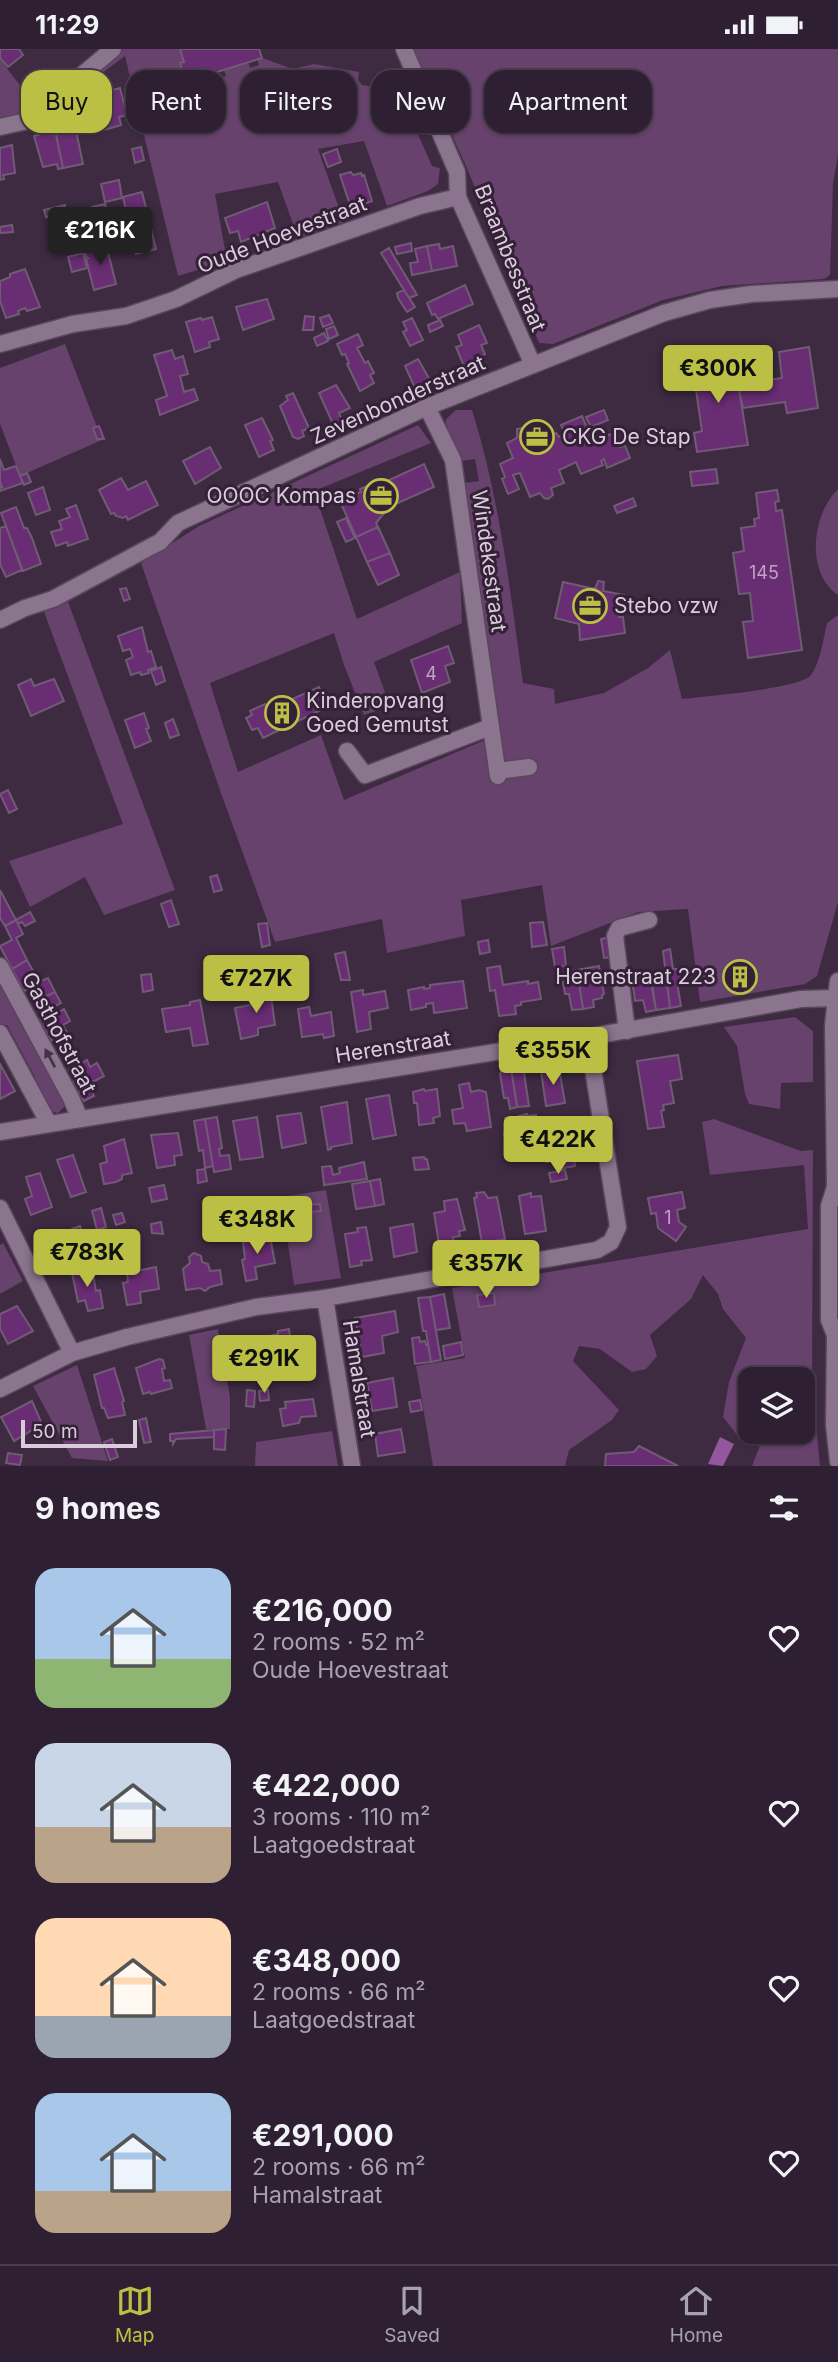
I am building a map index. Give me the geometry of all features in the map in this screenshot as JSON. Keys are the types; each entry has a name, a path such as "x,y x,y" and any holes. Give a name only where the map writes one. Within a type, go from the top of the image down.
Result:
{"street":[{"path":"0,127 27,121 113,49"},
{"name":"Braambesstraat","path":"404,49 457,172 458,197 533,365"},
{"name":"Oude Hoevestraat","path":"0,344 73,324 126,316 176,299 236,270 420,206 458,197"},
{"name":"Zevenbonderstraat","path":"0,621 25,608 53,599 160,542 178,523 427,407 664,313 710,300 751,294 838,289"},
{"name":"Windekestraat","path":"427,407 453,460 498,773 529,767"},
{"path":"347,751 365,775 491,726"},
{"path":"627,1031 615,936 620,928 649,920"},
{"name":"Gasthofstraat","path":"0,966 80,1119"},
{"path":"838,981 833,1069 837,1193 829,1206 834,1267 829,1320 837,1330 834,1425 838,1461"},
{"name":"Herenstraat","path":"0,1132 627,1031 801,999 835,999"},
{"path":"0,1033 48,1124"},
{"path":"0,1389 72,1353 127,1337 256,1307 325,1298 597,1249 611,1242 618,1227 588,1037"},
{"path":"0,1208 72,1353"},
{"name":"Hamalstraat","path":"325,1298 352,1466"}],"shaded area":[{"path":"121,49 180,49 184,62 180,64 181,70 128,70 125,56 106,70 95,70"},
{"path":"413,49 838,49 838,155 833,184 830,275 824,279 722,286 663,300 553,344 539,343 451,133 470,133 470,70 423,70"},
{"path":"262,58 293,69 314,64 348,70 240,70 240,133 357,133 357,72 359,72 358,80 362,85 371,86 371,133 417,133 432,166 440,168 438,184 428,191 387,206 364,141 318,149 344,222 298,238 278,182 215,194 227,261 178,276 144,133 226,133 224,70 248,62 250,68 259,65 257,59"},
{"path":"0,59 21,87 21,114 0,120"},
{"path":"65,344 102,440 20,476 0,424 0,368"},
{"path":"456,410 472,410 482,444 503,545 523,683 554,689 555,704 604,693 648,668 670,650 682,699 771,688 803,680 811,675 817,663 827,623 838,615 838,902 817,976 805,984 700,1002 688,909 638,912 551,946 542,885 461,900 465,936 387,953 382,919 275,942 141,563 199,526 418,425 431,443 314,491 357,619 460,572 462,623 374,662 390,706 364,715 334,633 210,683 238,772 321,735 344,800 485,740 493,780 501,764 465,483 479,481 475,459 461,461 446,428 446,419"},
{"path":"838,489 838,595 827,585 820,573 816,543 822,513"},
{"path":"67,599 175,890 104,915 85,877 30,907 9,861 123,824 44,612"},
{"path":"0,974 23,1016 18,1019 47,1072 52,1070 67,1104 58,1113 49,1111 31,1080 35,1077 7,1025 2,1027 0,1023"},
{"path":"795,1017 813,1031 813,1082 781,1083 780,1109 749,1104 737,1046 724,1027"},
{"path":"714,1119 801,1151 813,1150 812,1367 738,1367 737,1435 723,1417 729,1382 746,1338 723,1309 718,1294 703,1275 691,1299 650,1335 657,1356 646,1369 632,1372 600,1349 579,1346 573,1361 619,1410 612,1420 569,1450 565,1466 433,1466 416,1366 465,1358 452,1288 808,1229 804,1165 710,1175 702,1122"},
{"path":"326,1190 341,1278 294,1285 281,1197"},
{"path":"3,1243 23,1281 0,1294 0,1245"},
{"path":"218,1329 230,1397 230,1429 206,1429 189,1335"},
{"path":"77,1365 108,1461 72,1458 33,1386"},
{"path":"815,1417 820,1466 752,1466 761,1444 815,1444"},
{"path":"332,1431 338,1466 255,1466 256,1442"},
{"path":"720,1437 734,1444 723,1466 708,1464"}],"building":[{"path":"0,49 19,49 23,55 8,67 0,58"},
{"path":"180,49 259,49 262,58 224,70 182,70 180,63 184,62"},
{"path":"120,88 126,115 119,117 121,125 112,128 112,90"},
{"path":"56,133 76,133 83,164 63,168"},
{"path":"56,133 63,168 58,169 57,164 43,167 34,136"},
{"path":"12,145 15,173 3,175 4,179 0,180 0,148"},
{"path":"141,147 144,160 135,163 132,149"},
{"path":"337,149 341,162 328,167 323,154"},
{"path":"351,172 353,175 364,175 372,201 351,208 340,175"},
{"path":"119,180 122,198 105,202 101,184"},
{"path":"142,192 156,249 136,254 123,197"},
{"path":"267,202 275,228 241,242 238,231 230,233 225,218"},
{"path":"105,204 109,218 96,221 92,207"},
{"path":"65,205 66,213 46,217 44,210"},
{"path":"89,215 91,222 80,225 78,217"},
{"path":"12,225 13,232 0,233 0,227"},
{"path":"411,243 412,251 397,254 395,247"},
{"path":"106,244 116,284 94,290 84,250"},
{"path":"439,244 440,249 453,246 457,266 432,271 427,246"},
{"path":"427,246 432,271 412,275 410,263 418,262 415,249"},
{"path":"389,248 417,295 409,298 381,253"},
{"path":"83,253 87,268 72,272 68,257"},
{"path":"25,269 40,307 27,311 25,308 18,311 19,314 6,318 0,301 0,281"},
{"path":"465,285 473,304 438,319 435,314 432,315 427,303"},
{"path":"404,290 415,307 407,312 397,293"},
{"path":"267,299 274,319 243,330 236,307"},
{"path":"329,315 333,323 323,327 320,318"},
{"path":"305,316 314,317 313,330 303,330"},
{"path":"212,317 219,339 209,342 210,347 195,352 186,322"},
{"path":"412,318 423,340 410,346 403,332 407,330 403,322"},
{"path":"440,320 443,326 430,332 428,325"},
{"path":"479,325 487,343 481,345 485,354 464,366 456,347 462,345 458,335"},
{"path":"334,326 338,335 329,339 326,329"},
{"path":"324,333 328,341 317,346 314,338"},
{"path":"358,334 363,345 357,348 374,373 370,375 374,383 360,391 345,354 342,355 337,344"},
{"path":"809,347 818,408 787,413 785,402 743,408 738,385 782,378 779,352"},
{"path":"172,350 175,359 183,356 188,374 180,376 184,392 194,389 198,400 160,415 156,400 167,396 154,355"},
{"path":"734,358 748,445 697,452 694,433 702,431 695,383 688,383 685,365"},
{"path":"418,359 430,380 415,388 405,366"},
{"path":"336,385 350,408 339,413 342,420 333,424 319,393"},
{"path":"293,393 309,428 302,431 304,436 298,439 293,437 280,406 288,400 286,396"},
{"path":"604,410 608,420 591,427 586,417"},
{"path":"582,416 594,445 598,444 596,440 614,433 620,447 624,446 624,443 630,458 607,468 604,459 601,461 603,465 581,474 576,462 559,470 564,483 551,488 553,495 548,499 540,493 530,497 520,473 513,475 519,489 508,494 500,464 513,458 507,443 517,438 517,429 527,431 540,426 547,441 550,440 548,436 556,433 559,437 565,434 561,425"},
{"path":"262,418 273,440 270,441 274,450 259,457 245,425"},
{"path":"99,426 104,439 97,439 93,428"},
{"path":"210,447 221,468 195,484 183,461"},
{"path":"0,459 4,470 16,466 23,483 0,491"},
{"name":"OOOC Kompas","path":"424,464 434,487 384,509 385,512 376,523 378,527 356,537 340,501 361,492 360,489 372,484 374,487"},
{"path":"716,469 718,483 692,486 690,472"},
{"path":"27,473 31,482 24,485 20,476"},
{"path":"121,478 128,490 146,481 158,505 128,520 126,516 123,518 111,514 99,490"},
{"path":"43,487 50,510 36,515 28,493"},
{"path":"777,490 779,501 775,502 776,511 782,510 802,650 748,658 743,622 753,621 750,593 739,594 733,553 744,551 741,528 755,526 754,519 759,518 756,493"},
{"path":"633,498 636,506 617,513 614,506"},
{"path":"76,505 88,539 68,546 67,542 56,546 51,532 62,529 59,521 70,517 66,509"},
{"path":"16,507 24,528 27,528 32,538 41,564 23,571 1,513"},
{"path":"346,518 355,538 346,542 337,522"},
{"path":"6,526 22,570 6,577 0,564 0,528"},
{"path":"378,527 390,553 367,562 356,537"},
{"path":"390,553 399,575 378,585 367,562"},
{"name":"Stebo vzw","path":"598,581 604,582 603,591 624,595 619,617 623,617 625,633 580,640 579,624 555,618 563,582 595,589"},
{"path":"126,588 130,599 124,601 120,589"},
{"path":"142,627 148,652 151,651 156,667 148,670 149,673 131,675 126,660 133,657 130,649 123,651 118,636"},
{"path":"448,646 454,663 445,666 450,682 422,693 411,660"},
{"path":"161,667 165,681 156,685 151,671"},
{"path":"31,679 34,686 54,679 64,701 31,716 18,685"},
{"name":"Kinderopvang Goed Gemutst","path":"319,687 327,707 263,738 258,728 252,730 246,718 252,715 250,711 265,704 268,710"},
{"path":"144,713 151,741 135,748 125,720"},
{"path":"173,719 179,735 170,738 165,723"},
{"path":"8,790 17,809 9,813 0,794"},
{"path":"217,875 222,890 214,892 210,877"},
{"path":"0,890 16,920 5,926 0,918"},
{"path":"171,900 179,924 169,927 161,904"},
{"path":"30,912 35,921 25,926 22,922 18,924 16,920"},
{"path":"16,920 23,934 16,938 27,960 12,969 0,946 12,940 5,926"},
{"path":"543,922 547,945 532,947 530,923"},
{"path":"267,923 270,945 262,947 258,924"},
{"path":"611,937 614,957 604,958 601,939"},
{"path":"488,940 490,952 480,954 478,942"},
{"path":"564,947 566,966 555,967 552,949"},
{"path":"670,949 673,969 681,969 683,981 677,983 681,1006 670,1008 663,951"},
{"path":"345,952 350,980 341,980 335,954"},
{"path":"27,960 39,982 48,978 55,992 43,998 36,984 24,991 12,969"},
{"path":"500,966 503,985 538,982 541,999 521,1002 521,1005 515,1006 516,1014 499,1016 495,990 490,991 487,968"},
{"path":"599,966 604,994 602,998 593,1000 594,1007 583,1009 577,970"},
{"path":"577,970 583,1009 572,1010 563,982 572,980 571,971"},
{"name":"Herenstraat 223","path":"744,971 745,982 737,983 735,973"},
{"path":"151,974 153,990 143,992 141,975"},
{"path":"666,975 670,1008 656,1010 651,978"},
{"path":"650,977 656,1010 646,1012 643,1000 635,1001 632,979"},
{"path":"463,981 467,1008 434,1013 433,1003 411,1010 408,990"},
{"path":"270,989 275,1025 258,1028 258,1035 241,1039 235,1008 255,1004 254,992"},
{"path":"363,990 363,995 385,991 388,1008 369,1012 371,1029 357,1032 351,992"},
{"path":"55,992 61,1003 53,1007 57,1013 64,1009 70,1021 63,1025 67,1033 51,1041 39,1020 52,1014 43,998"},
{"path":"200,1000 208,1044 193,1046 190,1028 166,1032 162,1009 190,1005 190,1002"},
{"path":"309,1007 311,1016 331,1012 334,1036 324,1038 323,1034 302,1037 298,1009"},
{"path":"678,1055 682,1079 670,1081 674,1103 663,1105 664,1110 661,1111 664,1127 648,1129 637,1061"},
{"path":"87,1060 90,1067 97,1063 104,1076 89,1084 94,1096 84,1101 69,1070"},
{"path":"0,1064 15,1091 0,1099"},
{"path":"523,1066 529,1106 517,1107 511,1068"},
{"path":"511,1068 517,1107 510,1109 508,1098 504,1098 500,1074 501,1070"},
{"path":"559,1068 565,1103 546,1106 541,1071"},
{"path":"469,1083 471,1092 486,1092 491,1127 467,1131 465,1123 454,1124 452,1110 463,1108 459,1085"},
{"path":"437,1089 440,1116 433,1118 434,1123 419,1125 413,1092"},
{"path":"389,1095 396,1135 373,1139 366,1099"},
{"path":"347,1102 352,1143 328,1150 321,1107"},
{"path":"301,1113 306,1143 282,1148 277,1116"},
{"path":"536,1115 538,1127 522,1130 519,1116"},
{"path":"217,1117 222,1148 219,1149 220,1156 229,1155 231,1169 214,1172 205,1119"},
{"path":"257,1117 263,1157 240,1160 233,1121"},
{"path":"512,1117 513,1121 519,1120 521,1130 506,1130 505,1118"},
{"path":"205,1119 213,1166 205,1168 203,1150 199,1151 194,1121"},
{"path":"516,1132 519,1136 513,1139 514,1146 507,1147 504,1134"},
{"path":"178,1133 182,1155 174,1156 175,1165 157,1168 151,1135"},
{"path":"571,1134 571,1139 576,1138 578,1155 574,1157 575,1166 559,1169 558,1160 546,1162 542,1138"},
{"path":"124,1139 132,1173 122,1175 122,1179 116,1182 104,1184 100,1164 107,1162 104,1146"},
{"path":"73,1155 86,1192 71,1197 57,1160"},
{"path":"424,1157 429,1169 415,1170 413,1158"},
{"path":"364,1162 367,1179 324,1185 322,1167 331,1166 333,1175 340,1173 339,1168"},
{"path":"205,1169 207,1181 198,1183 197,1170"},
{"path":"565,1170 567,1179 551,1182 549,1173"},
{"path":"40,1173 52,1207 31,1215 25,1199 32,1196 26,1177"},
{"path":"380,1179 384,1204 375,1206 370,1181"},
{"path":"370,1181 375,1206 356,1209 352,1184"},
{"path":"164,1185 167,1199 152,1202 149,1188"},
{"path":"484,1192 488,1198 497,1197 505,1239 482,1243 474,1198 477,1197 476,1193"},
{"path":"682,1192 685,1208 677,1210 679,1222 686,1227 676,1241 658,1228 656,1213 651,1214 648,1198"},
{"path":"531,1193 531,1197 541,1196 546,1231 525,1234 519,1196"},
{"path":"457,1199 465,1230 459,1231 460,1236 453,1237 454,1246 450,1247 439,1244 434,1213 445,1211 444,1201"},
{"path":"320,1204 321,1211 308,1212 307,1205"},
{"path":"101,1208 106,1227 97,1230 92,1211"},
{"path":"122,1213 125,1222 116,1225 113,1215"},
{"path":"161,1222 163,1234 152,1233 151,1224"},
{"path":"413,1224 417,1252 394,1257 390,1228"},
{"path":"80,1226 86,1244 77,1247 72,1229"},
{"path":"366,1227 372,1260 361,1261 362,1265 350,1267 345,1234 358,1232 357,1228"},
{"path":"72,1229 77,1245 60,1251 55,1236"},
{"path":"270,1237 275,1263 255,1267 257,1279 246,1281 242,1260 245,1259 243,1242"},
{"path":"100,1241 103,1253 80,1256 78,1250 92,1244 92,1247 95,1247 94,1243"},
{"path":"194,1253 201,1256 202,1262 208,1264 210,1271 220,1270 222,1284 205,1291 200,1288 186,1290 183,1269 190,1263 189,1257"},
{"path":"156,1267 159,1289 140,1292 141,1303 127,1305 123,1283 128,1282 127,1273"},
{"path":"92,1268 96,1291 100,1290 103,1308 88,1311 85,1300 78,1302 72,1273"},
{"path":"494,1293 495,1305 479,1307 477,1295"},
{"path":"444,1294 450,1328 436,1330 430,1297"},
{"path":"430,1297 441,1360 431,1362 418,1298"},
{"path":"17,1306 33,1331 8,1344 0,1329 0,1314"},
{"path":"395,1311 398,1332 382,1336 384,1353 362,1357 355,1318"},
{"path":"289,1329 295,1347 299,1347 301,1364 275,1368 270,1336"},
{"path":"419,1337 420,1342 425,1341 428,1345 431,1362 415,1364 412,1338"},
{"path":"238,1339 244,1375 226,1378 220,1342"},
{"path":"461,1342 463,1355 445,1359 443,1346"},
{"path":"163,1360 165,1368 162,1369 164,1381 170,1380 172,1388 143,1394 136,1368"},
{"path":"114,1368 124,1401 125,1415 108,1418 102,1408 94,1375"},
{"path":"393,1378 397,1407 372,1411 367,1383"},
{"path":"247,1390 255,1391 254,1407 246,1406"},
{"path":"268,1390 269,1400 260,1401 259,1391"},
{"path":"313,1399 316,1416 301,1417 299,1423 283,1426 280,1409 286,1408 285,1402"},
{"path":"420,1400 422,1410 411,1412 409,1402"},
{"path":"32,1401 42,1424 14,1441 1,1417"},
{"path":"146,1418 151,1442 144,1443 139,1420"},
{"path":"226,1429 225,1450 214,1449 214,1430"},
{"path":"401,1429 405,1452 378,1456 375,1434"},
{"path":"214,1430 214,1437 176,1439 173,1444 173,1441 170,1441 170,1434"},
{"path":"112,1439 118,1457 110,1460 104,1442"},
{"path":"639,1446 678,1466 605,1466 606,1454 634,1452"},
{"path":"8,1453 22,1455 20,1465 6,1463"}],"place":[{"name":"CKG De Stap","path":"537,437"},
{"name":"OOOC Kompas","path":"381,496"},
{"name":"Stebo vzw","path":"590,606"},
{"name":"Kinderopvang Goed Gemutst","path":"282,713"},
{"name":"Herenstraat 223","path":"740,977"}]}
